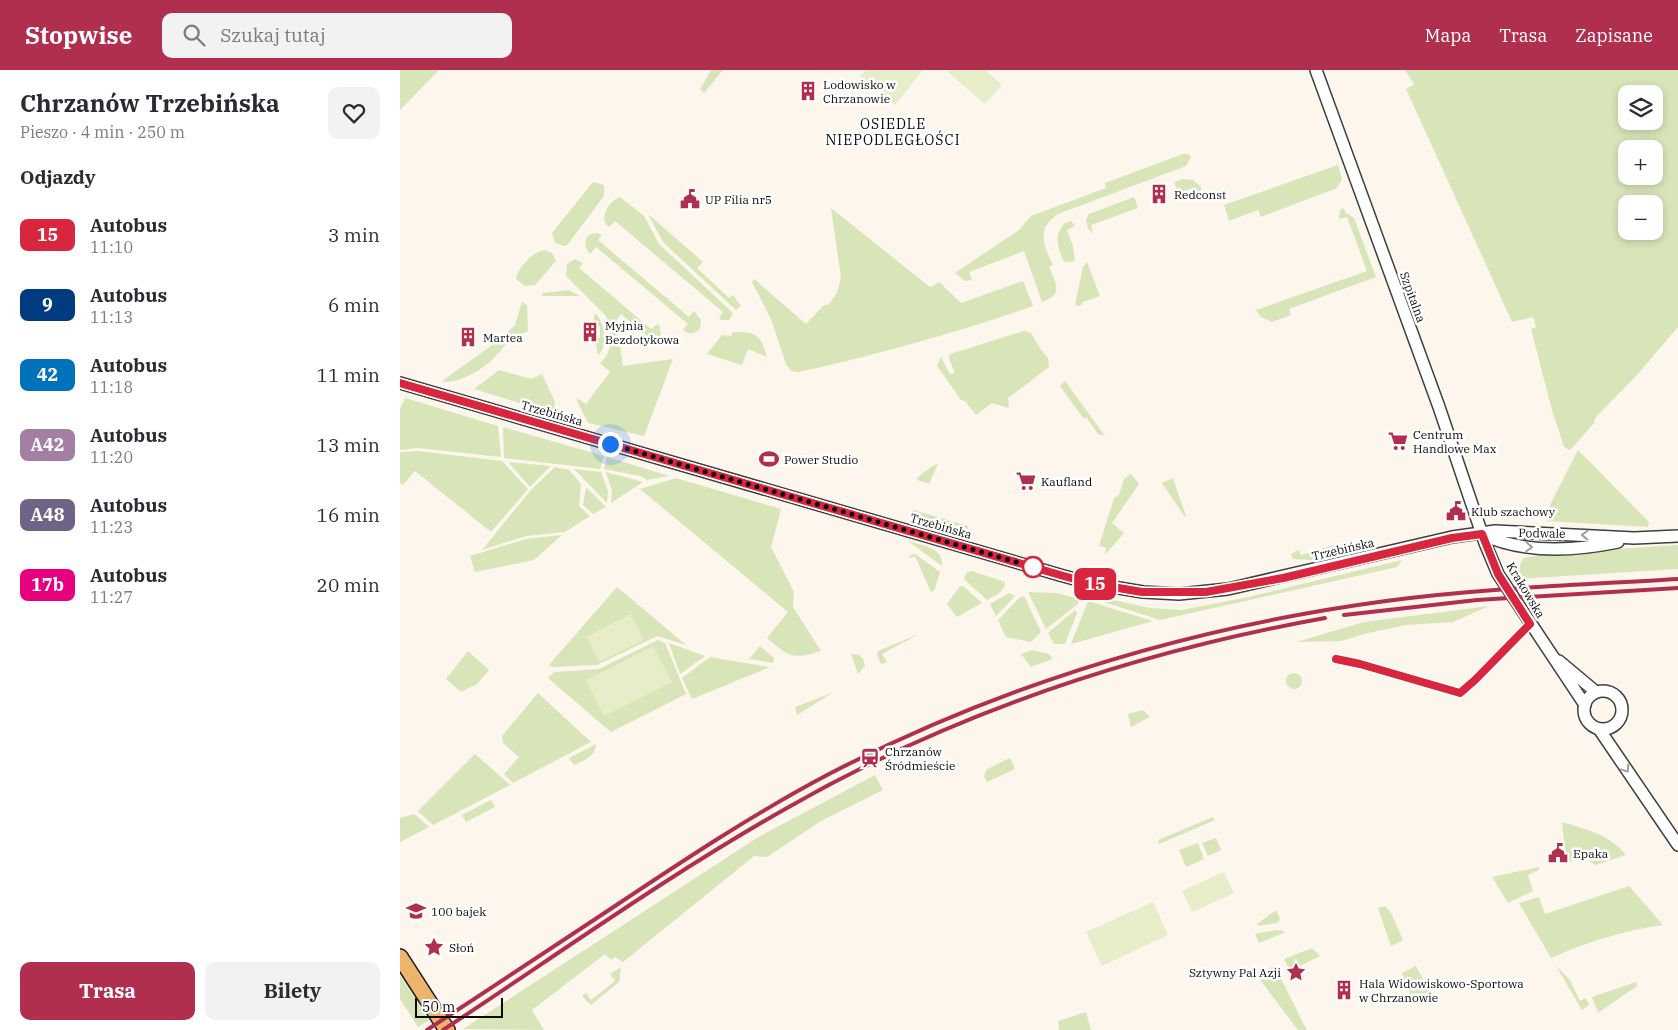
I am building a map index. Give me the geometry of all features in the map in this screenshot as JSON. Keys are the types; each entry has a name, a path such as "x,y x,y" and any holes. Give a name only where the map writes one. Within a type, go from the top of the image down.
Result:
{"main road":[{"path":"400,957 447,1030"}],"street":[{"name":"Szpitalna","path":"1316,70 1439,407 1482,534"},
{"name":"Trzebińska","path":"400,383 1060,575 1089,583 1142,592 1179,594 1228,589 1452,538 1482,534"},
{"name":"Podwale","path":"1482,534 1506,545 1553,548 1609,544 1634,538 1678,536"},
{"name":"Krakowska","path":"1482,534 1498,574 1584,705"},
{"name":"Krakowska","path":"1553,657 1596,692"},
{"path":"1599,729 1616,724 1622,714 1622,706 1616,696 1611,693 1596,692 1588,698 1584,705 1587,720 1599,729 1678,845"}],"green space":[{"path":"400,70 439,70 400,110"},
{"path":"711,70 723,70 704,93 700,89"},
{"path":"866,70 923,70 895,105 860,77"},
{"path":"950,70 985,70 1002,85 985,104 948,72"},
{"path":"1405,70 1678,70 1678,327 1636,376 1598,415 1594,420 1595,422 1570,450 1564,447 1552,410 1531,329 1536,327 1533,317 1512,322 1406,89 1414,84"},
{"path":"1183,154 1188,154 1191,157 1186,166 1058,214 1051,220 1044,231 1044,244 1053,265 1049,267 1056,283 1056,292 1049,299 1042,302 1024,251 969,272 972,280 965,281 955,273 1019,230 1031,216 1106,188 1105,183"},
{"path":"1338,165 1342,179 1337,188 1261,217 1258,210 1229,221 1224,205"},
{"path":"1183,179 1193,180 1201,187 1201,194 1198,195 1195,188 1178,193 1174,182"},
{"path":"593,182 604,185 604,196 568,244 565,246 555,243 552,233"},
{"path":"620,197 644,216 659,244 733,313 729,320 721,320 719,318 723,312 615,221 609,227 605,223 604,219 608,208 613,201"},
{"path":"1134,197 1138,208 1091,225 1093,234 1088,228 1086,220 1089,214"},
{"path":"831,208 930,287 939,282 961,303 1023,281 1033,306 946,334 887,350 799,372 791,371 786,364 771,319 752,282 754,279 806,324 824,305 828,305 837,293 841,277"},
{"path":"1344,208 1345,212 1354,218 1376,277 1289,309 1291,315 1272,322 1261,317 1256,310 1367,271 1347,217 1339,219 1340,210"},
{"path":"648,214 703,262 697,268 729,298 733,295 741,306 736,310 663,242"},
{"path":"1071,221 1075,226 1067,230 1073,246 1075,261 1064,262 1058,237 1065,223"},
{"path":"597,233 602,235 598,240 689,317 694,311 701,320 700,329 692,333 685,332 683,330 688,324 596,247 590,254 585,244 586,240 589,235"},
{"path":"545,250 552,253 556,261 535,285 525,286 516,279 519,270 536,253"},
{"path":"575,259 583,263 579,268 651,329 657,324 660,326 661,338 650,345 643,342 647,336 621,314 616,321 623,366 673,359 644,436 588,423 577,401 577,398 586,404 610,372 600,363 605,358 610,347 610,328 606,316 566,276 567,264"},
{"path":"1087,262 1100,296 1083,302 1080,306 1075,305 1083,267"},
{"path":"569,290 580,296 542,296 543,293"},
{"path":"522,302 527,305 528,331 506,344 482,368 462,379 448,382 442,381 502,338 515,325"},
{"path":"596,314 602,323 605,341 598,355 595,338 600,338 600,326 594,326 594,315"},
{"path":"1024,331 1031,333 1048,358 1049,367 1008,398 1009,408 992,403 976,415 965,401 961,400 937,366 941,357 950,374 955,373 949,358 950,354"},
{"path":"732,332 756,336 762,343 767,357 748,349 742,365 707,354 722,335 732,336"},
{"path":"499,370 531,379 542,374 555,402 554,409 549,412 474,389"},
{"path":"1065,381 1105,436 1098,434 1086,417 1084,419 1060,386"},
{"path":"405,398 498,426 501,457 418,448 400,450 400,409"},
{"path":"503,427 604,456 600,469 504,458"},
{"path":"1578,450 1649,522 1648,527 1547,521 1551,503"},
{"path":"417,451 502,461 528,489 491,532 415,471 403,485 400,483 400,452"},
{"path":"607,457 669,476 647,480 640,476 604,469"},
{"path":"508,462 551,466 530,487"},
{"path":"938,464 929,484 917,480 918,477"},
{"path":"555,467 569,470 581,484 579,506 590,516 565,532 526,536 482,550 531,490"},
{"path":"574,469 601,472 608,491 607,503"},
{"path":"606,472 643,482 611,503 612,491"},
{"path":"1131,474 1139,484 1112,523 1124,533 1105,555 1106,548 1099,546 1114,498 1119,495 1124,479"},
{"path":"676,478 781,509 771,547 794,592 793,607 821,651 797,656 791,655 767,638 788,612 640,489"},
{"path":"1173,478 1186,516 1185,517 1162,483"},
{"path":"586,487 606,507 593,514 583,505"},
{"path":"913,510 968,526 968,529 928,524 909,513"},
{"path":"562,535 534,560 475,572 470,556 526,539"},
{"path":"908,541 936,551 942,566"},
{"path":"1337,544 1340,552 1311,560 1293,559 1291,554 1298,550 1301,555"},
{"path":"1678,545 1678,569 1515,579 1523,558 1554,553"},
{"path":"915,554 940,572 935,589 931,592 915,556 909,558 909,556"},
{"path":"1402,560 1397,567 1160,620 1091,598 1094,596 1150,608 1182,610 1248,597"},
{"path":"972,571 1005,582 1005,585 999,593 987,600 964,579 967,572"},
{"path":"960,586 963,586 982,603 957,617 947,604"},
{"path":"617,587 686,645 657,636 597,665 553,667 549,665"},
{"path":"1028,592 1056,593 1079,599 1078,604 1046,629"},
{"path":"1009,593 1015,596 996,616 990,604"},
{"path":"1024,596 1041,632 1031,642 1006,637 998,620 1019,598"},
{"path":"1088,601 1153,621 1071,644"},
{"path":"1489,606 1453,622 1406,625 1341,641 1296,642 1364,622"},
{"path":"1075,610 1077,613 1065,644 1054,644 1048,633"},
{"path":"631,614 644,640 599,662 586,637"},
{"path":"919,634 882,654 887,662 881,664 877,655 878,651"},
{"path":"658,640 665,643 686,694 611,732 548,678 554,672 599,669"},
{"path":"669,643 705,656 680,674"},
{"path":"653,646 672,682 604,716 586,680"},
{"path":"760,646 774,658 773,663 749,659"},
{"path":"1032,650 1049,654 1053,659 1031,667 1021,654"},
{"path":"468,651 489,670 477,684 461,692 446,679"},
{"path":"851,654 859,655 863,659 865,666 858,674"},
{"path":"710,657 770,667 692,699 682,678"},
{"path":"1294,673 1302,681 1294,689 1286,681"},
{"path":"538,693 591,742 513,783 504,774 519,757 503,743 502,736"},
{"path":"832,693 797,715 795,707"},
{"path":"1143,710 1150,717 1131,727 1128,714"},
{"path":"596,744 594,752 586,760 574,765 569,758"},
{"path":"475,754 510,785 433,825 418,811"},
{"path":"1010,758 1015,769 987,782 984,776 987,769"},
{"path":"875,775 883,790 821,821 767,857 754,856 623,962 615,957 611,960 605,954 532,1010 544,1030 463,1029 760,836"},
{"path":"491,800 495,807 466,822 462,815"},
{"path":"414,814 429,827 400,842 400,818"},
{"path":"1213,817 1215,820 1159,844 1158,840"},
{"path":"1562,822 1588,830 1613,842 1626,855 1596,865 1584,858 1566,862"},
{"path":"1216,838 1221,850 1208,856 1202,843"},
{"path":"1198,843 1204,859 1186,867 1179,850"},
{"path":"1539,867 1539,870 1528,875 1533,891 1508,903 1492,877"},
{"path":"1224,872 1234,893 1192,912 1182,891"},
{"path":"1629,886 1663,925 1606,937 1551,958 1519,903 1539,897 1545,914"},
{"path":"1153,902 1168,935 1102,966 1086,932"},
{"path":"1385,906 1390,911 1403,940 1391,946 1378,908"},
{"path":"1276,910 1280,919 1277,923 1258,926 1257,924"},
{"path":"1276,930 1284,931 1284,933 1259,943 1255,934"},
{"path":"1312,948 1320,956 1290,971 1284,959"},
{"path":"1275,966 1307,1030 1298,1030 1257,976 1257,973"},
{"path":"1416,966 1431,995 1414,1004 1402,973"},
{"path":"1556,966 1570,980 1580,1001 1586,998 1589,1005 1582,1010"},
{"path":"621,967 619,982 591,1005 582,996 586,993 591,1000 615,981 610,974"},
{"path":"400,975 429,1020 418,1027 400,999"},
{"path":"1636,982 1637,986 1598,1013 1592,997"},
{"path":"1086,1012 1091,1030 1059,1030 1058,1021"}],"railway":[{"path":"427,1030 690,856 801,789 895,742 962,713 1031,687 1170,643 1314,612 1386,601 1459,593 1678,579"},
{"path":"1344,615 1477,600 1678,588"},
{"path":"443,1030 699,860 787,808 850,774 915,743 981,715 1048,690 1116,668 1255,632 1325,618"}],"bus line":[{"name":"15","path":"400,383 1060,575 1089,583 1142,592 1179,594 1228,589 1452,538 1482,534 1498,574 1530,624 1460,693 1360,664 1336,659"}],"place":[{"name":"Lodowisko w Chrzanowie","path":"808,91"},
{"name":"Redconst","path":"1159,194"},
{"name":"UP Filia nr5","path":"690,199"},
{"name":"Myjnia Bezdotykowa","path":"590,332"},
{"name":"Martea","path":"468,337"},
{"name":"Centrum Handlowe Max","path":"1398,441"},
{"name":"Power Studio","path":"769,459"},
{"name":"Kaufland","path":"1026,481"},
{"name":"Klub szachowy","path":"1456,511"},
{"name":"Chrzanów Śródmieście","path":"870,758"},
{"name":"Epaka","path":"1558,853"},
{"name":"100 bajek","path":"416,911"},
{"name":"Słoń","path":"434,947"},
{"name":"Sztywny Pal Azji","path":"1296,972"},
{"name":"Hala Widowiskowo-Sportowa w Chrzanowie","path":"1344,990"}],"district":[{"name":"OSIEDLE NIEPODLEGŁOŚCI","path":"893,132"}],"route":[{"path":"610,444 1033,567"}]}
